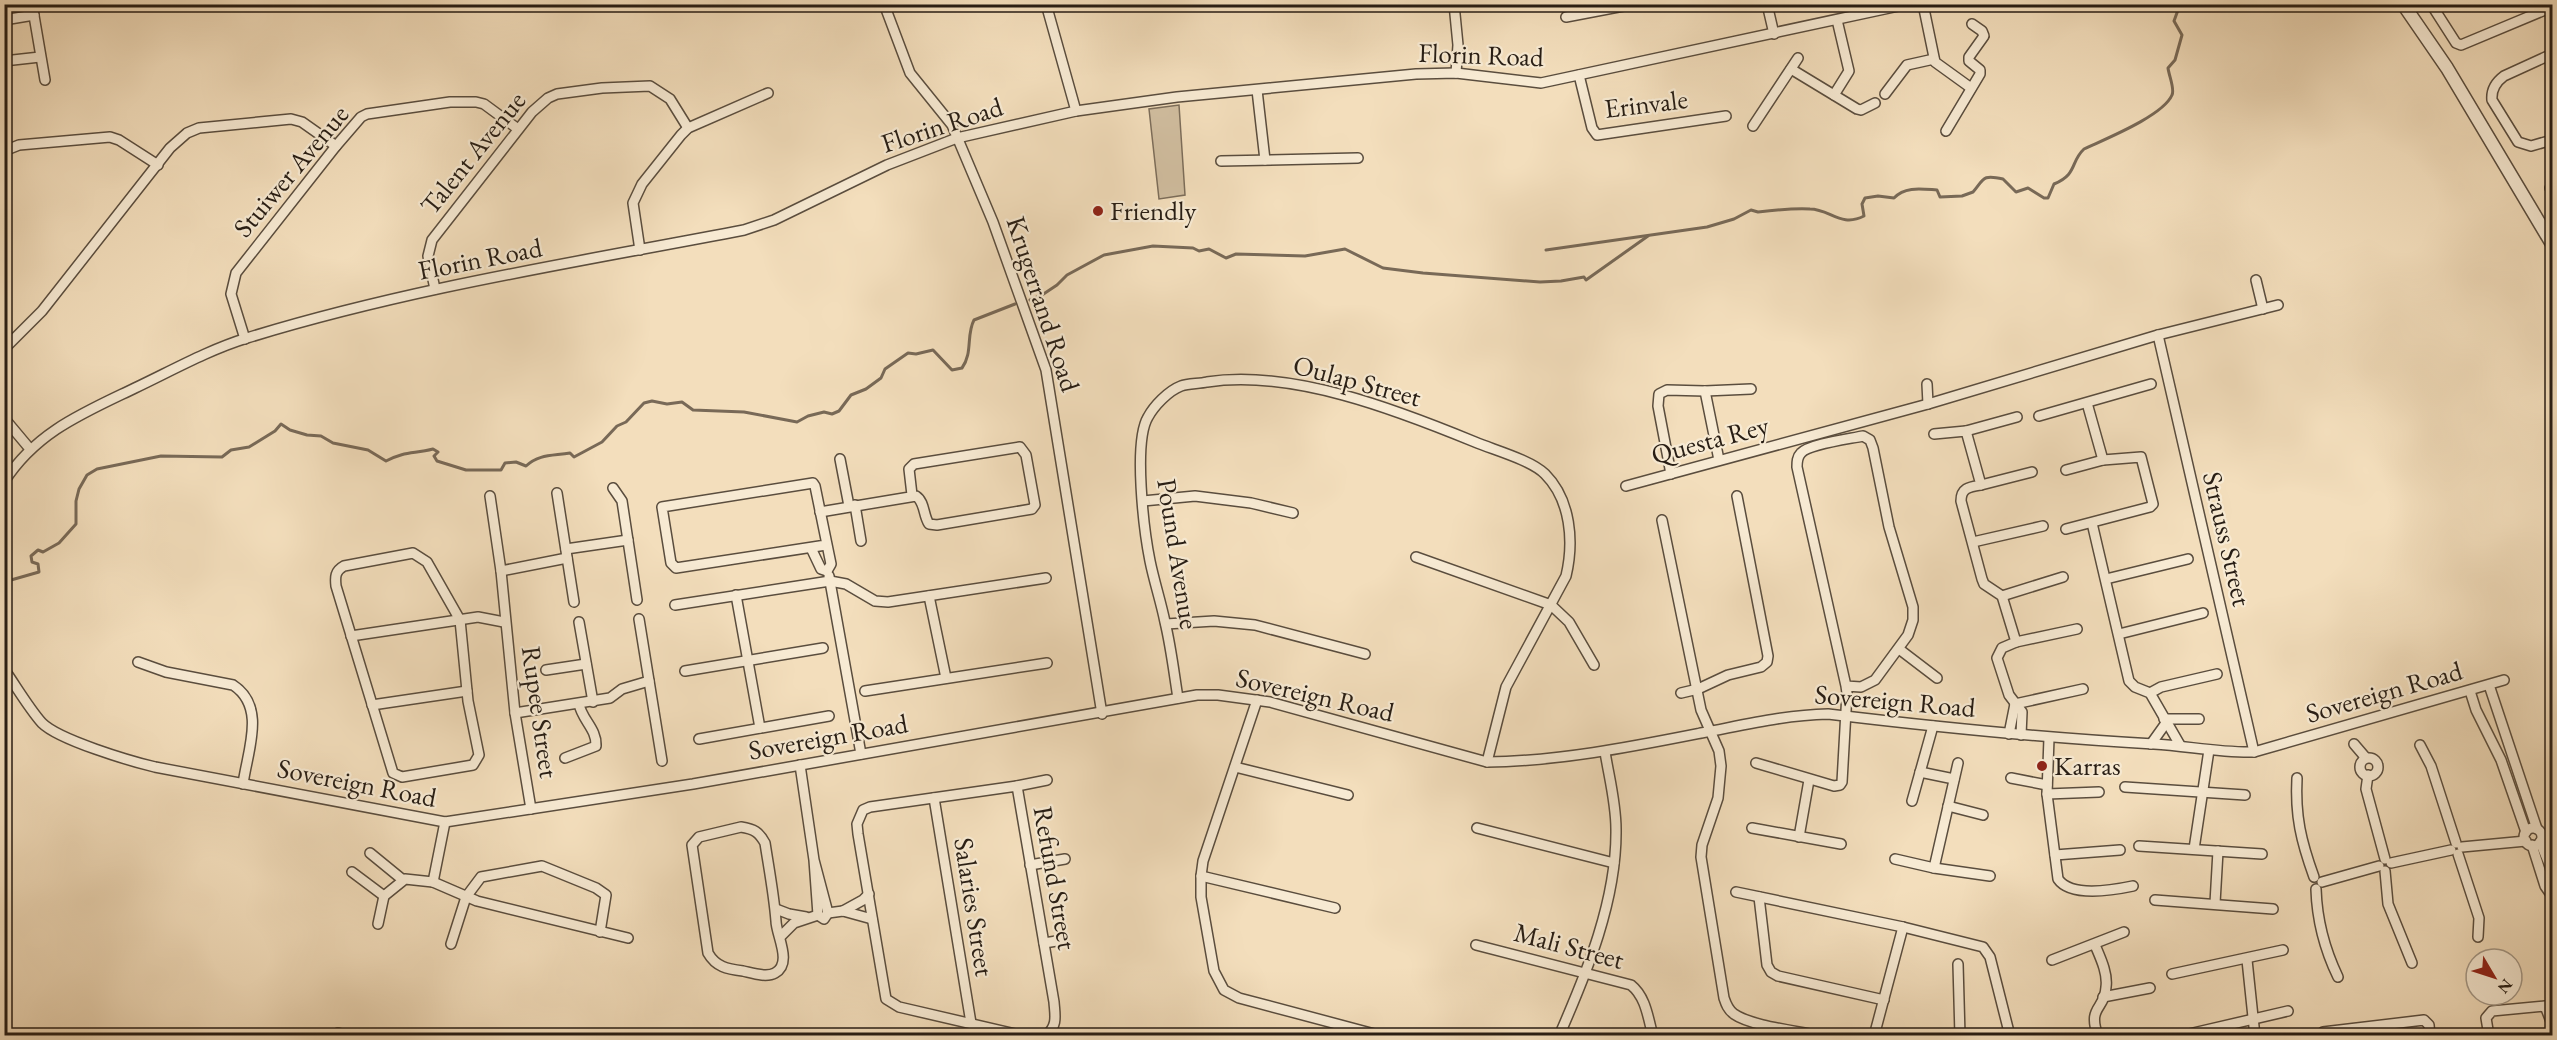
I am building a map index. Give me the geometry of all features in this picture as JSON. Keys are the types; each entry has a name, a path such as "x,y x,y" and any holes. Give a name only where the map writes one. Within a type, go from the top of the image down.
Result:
{"street":[{"path":"32,4 45,80"},
{"name":"Krugerrand Road","path":"884,4 910,73 952,125 993,222 1047,370 1102,714"},
{"path":"1046,4 1076,111"},
{"path":"1454,4 1458,45 1456,73"},
{"path":"1566,17 1606,7 1634,4"},
{"path":"1767,4 1774,34"},
{"name":"Florin Road","path":"30,449 69,421 176,369 245,339 435,290 744,230 774,220 887,165 957,138 1076,111 1177,97 1370,78 1456,73 1541,82 1908,4"},
{"path":"1923,4 1934,59 1939,67 1971,88"},
{"path":"2403,4 2447,68 2553,244"},
{"path":"2431,4 2456,43 2461,45 2553,7"},
{"path":"4,20 33,15"},
{"path":"1834,95 1849,71 1837,20"},
{"path":"1946,131 1981,72 1969,61 1969,57 1984,36 1972,24"},
{"path":"2553,54 2504,76 2498,81 2491,94 2492,100 2518,142 2531,146 2553,140"},
{"path":"4,61 40,57"},
{"path":"1752,126 1798,58"},
{"path":"1885,94 1907,65 1934,59"},
{"path":"1791,69 1859,110 1875,103"},
{"name":"Erinvale","path":"1579,75 1592,128 1601,136 1726,116"},
{"name":"Talent Avenue","path":"435,290 428,256 432,240 518,129 548,98 567,93 651,86 670,99 688,128"},
{"path":"1257,90 1265,160"},
{"path":"640,250 633,203 642,184 688,128 768,93"},
{"name":"Stuiwer Avenue","path":"245,339 233,304 233,281 241,266 361,117 367,114 467,101 484,104 518,129"},
{"path":"4,349 42,311 177,140 187,133 217,125 291,119 302,123 336,146"},
{"path":"4,151 19,145 110,137 119,140 158,165"},
{"path":"1221,161 1358,158"},
{"path":"2256,280 2263,309"},
{"path":"1927,384 1928,404 2158,335 2278,305"},
{"name":"Strauss Street","path":"2158,335 2254,752"},
{"name":"Oulap Street","path":"1147,418 1163,398 1180,386 1218,381 1264,380 1341,395 1428,422 1527,464 1543,472 1553,485 1565,508 1570,534 1570,561 1566,576 1551,605"},
{"path":"2039,416 2151,384"},
{"path":"1671,474 1658,406 1659,394 1667,390 1705,391 1750,388"},
{"path":"1705,391 1719,460"},
{"path":"2087,403 2103,460"},
{"name":"Questa Rey","path":"1626,486 1928,404"},
{"path":"1934,434 1966,431 2017,417"},
{"path":"4,418 30,449 4,482"},
{"name":"Pound Avenue","path":"1147,418 1140,443 1143,501 1150,559 1166,624 1178,698"},
{"path":"1966,431 1981,485"},
{"path":"1756,763 1834,786 1842,782 1848,716 1846,686 1797,459 1802,452 1863,436 1870,440 1888,527 1913,607 1913,620 1908,635 1899,649 1869,685 1846,686"},
{"path":"820,512 912,495 920,498 927,521 933,525 1032,509 1035,505 1026,455 1020,447 914,464 909,470 912,495"},
{"path":"2066,470 2103,460 2141,457 2152,504 2150,507 2066,529"},
{"path":"840,459 861,541"},
{"path":"2016,642 2002,596 1984,584 1961,494 1969,487 2032,472"},
{"path":"826,545 676,568 671,563 662,507 808,482 815,486 831,564 827,571 861,754"},
{"path":"613,488 622,501 637,600"},
{"path":"557,493 574,602"},
{"name":"Rupee Street","path":"490,496 501,571 504,622 515,712 531,809"},
{"path":"1143,501 1195,496 1251,503 1293,513"},
{"path":"1681,693 1698,689 1728,675 1761,667 1767,662 1768,656 1737,496"},
{"path":"1662,520 1701,710 1719,751 1721,782 1702,845 1701,857 1724,998 1727,1007 1734,1014 1748,1020 1781,1032 1820,1035"},
{"path":"2092,523 2129,681 2135,687 2150,693 2180,745"},
{"path":"1972,542 2043,526"},
{"path":"501,571 567,553 628,540"},
{"path":"812,548 821,569 827,571"},
{"path":"413,553 423,558 460,620 467,691 479,755 477,762 473,765 402,777 393,773 336,586 336,572 344,566 413,553"},
{"path":"1416,557 1551,605 1569,622 1594,665"},
{"path":"2106,579 2188,559"},
{"path":"2002,596 2063,577"},
{"path":"675,605 830,581 846,584 881,602 1046,578"},
{"path":"736,595 760,728"},
{"path":"929,596 946,678"},
{"path":"1487,762 1506,687 1551,605"},
{"path":"2119,634 2203,613"},
{"path":"351,636 478,617 504,622"},
{"path":"639,619 662,761"},
{"path":"1166,624 1214,621 1245,623 1365,654"},
{"path":"579,622 593,702"},
{"path":"2021,735 2022,712 2015,704 1997,658 2002,648 2016,642 2077,629"},
{"path":"686,671 824,648"},
{"path":"1899,649 1937,678"},
{"path":"138,662 166,672 233,686 242,691 252,715 253,728 243,784"},
{"path":"865,691 1047,663"},
{"path":"546,670 586,664"},
{"name":"Sovereign Road","path":"4,669 42,723 53,731 137,763 445,822 693,784 1102,714 1178,698 1218,695 1257,700 1487,762 1519,762 1605,752 1796,715 1828,714 2049,738 2180,745 2209,750 2254,752 2504,680"},
{"path":"2150,693 2162,687 2217,674"},
{"path":"515,712 593,702 610,698 622,689 649,681"},
{"path":"2489,685 2534,838 2545,886 2552,895"},
{"path":"2015,704 2083,689"},
{"path":"372,705 467,691"},
{"path":"2470,691 2476,710 2501,759 2534,838 2553,871"},
{"path":"1257,700 1203,861 1201,897 1214,971 1224,990 1239,998 1382,1035"},
{"path":"565,758 596,746 593,729 583,718 579,704"},
{"path":"2009,734 2015,704"},
{"path":"699,739 829,716"},
{"path":"2165,721 2199,719"},
{"path":"2151,744 2165,721"},
{"path":"1912,801 1933,726"},
{"path":"2049,738 2047,789 2058,879 2067,888 2094,891 2133,886"},
{"path":"2354,744 2366,758 2373,759 2378,768 2374,774 2368,776 2366,789 2385,865 2388,904 2412,963"},
{"path":"2420,745 2432,766 2479,918 2478,937"},
{"path":"2194,849 2209,750"},
{"path":"1559,1035 1585,974 1606,907 1614,863 1616,829 1605,752"},
{"path":"1934,868 1958,762"},
{"path":"800,765 814,860 818,915"},
{"path":"1235,767 1348,795"},
{"path":"1920,772 1954,778"},
{"path":"2012,778 2047,789 2099,792"},
{"path":"2297,778 2296,805 2299,832 2317,883 2317,913 2322,939 2338,977"},
{"path":"1017,786 1047,780"},
{"path":"1799,837 1809,780"},
{"name":"Refund Street","path":"1024,1035 899,1006 886,999 858,834 859,814 870,807 1017,786 1056,1021 1053,1029 1046,1035"},
{"path":"2125,787 2245,795"},
{"name":"Salaries Street","path":"934,798 970,1023"},
{"path":"1948,806 1983,815"},
{"path":"433,882 445,822"},
{"path":"741,827 753,829 760,834 765,843 776,909 776,922 781,936 783,958 781,967 776,973 767,975 727,969 716,964 708,953 692,854 695,840 741,827"},
{"path":"1476,828 1614,863"},
{"path":"1752,828 1841,844"},
{"path":"2317,883 2457,849 2534,838 2553,833"},
{"path":"2139,846 2262,854"},
{"path":"2055,855 2120,850"},
{"path":"2215,903 2218,851"},
{"path":"370,853 403,880"},
{"path":"1895,859 1934,868 1990,876"},
{"path":"1030,865 1065,860"},
{"path":"451,944 466,897 477,881 486,874 542,866 596,888 606,895 600,932"},
{"path":"352,872 384,896"},
{"path":"1201,876 1335,908"},
{"path":"378,924 384,896 403,880 411,878 433,882 466,897 628,938"},
{"path":"1736,892 1903,927 1983,947 1990,957 2010,1035"},
{"path":"776,909 794,915 818,915 843,911 869,894"},
{"path":"1759,897 1767,964 1771,972 1778,976 1884,1000"},
{"path":"2155,900 2273,909"},
{"path":"843,911 873,919"},
{"path":"781,936 794,923 818,915"},
{"path":"1874,1035 1903,927"},
{"path":"2052,960 2124,932"},
{"path":"1044,943 1063,940"},
{"name":"Mali Street","path":"1476,945 1631,985 1638,991 1653,1035"},
{"path":"2095,945 2106,980 2103,997 2094,1014 2093,1022 2098,1035"},
{"path":"2172,974 2247,960 2283,950"},
{"path":"2247,960 2255,1035"},
{"path":"1958,964 1960,1035"},
{"path":"2103,997 2150,988"},
{"path":"2489,1035 2486,1018 2492,1011 2545,1006 2553,1024"},
{"path":"2189,1034 2288,1011"},
{"path":"2323,1032 2424,1020 2429,1025 2430,1035"},
{"path":"334,1035 338,1033 348,1035"}],"shaded area":[{"path":"1179,105 1185,195 1159,199 1149,109"}],"waterway":[{"path":"1546,250 1707,227 1734,219 1751,210 1758,212 1810,209 1842,219 1856,219 1864,216 1862,204 1865,198 1878,196 1894,198 1908,190 1920,189 1937,190 1940,197 1962,196 1973,192 1987,177 2003,179 2016,192 2028,188 2048,198 2054,184 2067,176 2084,149 2146,119 2166,103 2172,95 2168,68 2175,60 2182,35 2174,21 2178,10 2185,4"},
{"path":"1030,300 1057,285 1067,275 1104,255 1153,246 1193,248 1199,251 1209,249 1226,258 1236,254 1305,256 1345,249 1383,268 1540,282 1584,277 1586,280 1648,236"},
{"path":"4,582 39,572 38,564 32,562 31,556 38,550 43,552 59,543 76,524 76,501 79,489 87,475 97,469 161,456 222,457 231,450 249,447 275,431 281,424 290,430 321,436 333,443 368,450 386,461 404,454 433,449 438,452 434,456 437,461 466,470 501,470 505,463 516,462 526,466 546,456 570,453 574,457 602,442 644,403 652,401 667,404 682,402 693,410 744,412 797,422 808,416 824,412 832,414 839,411 851,395 866,389 881,378 885,369 908,353 916,354 933,350 952,370 962,368 967,356 974,320 1015,304"}],"place":[{"name":"Friendly","path":"1098,211"},
{"name":"Karras","path":"2042,766"}]}
